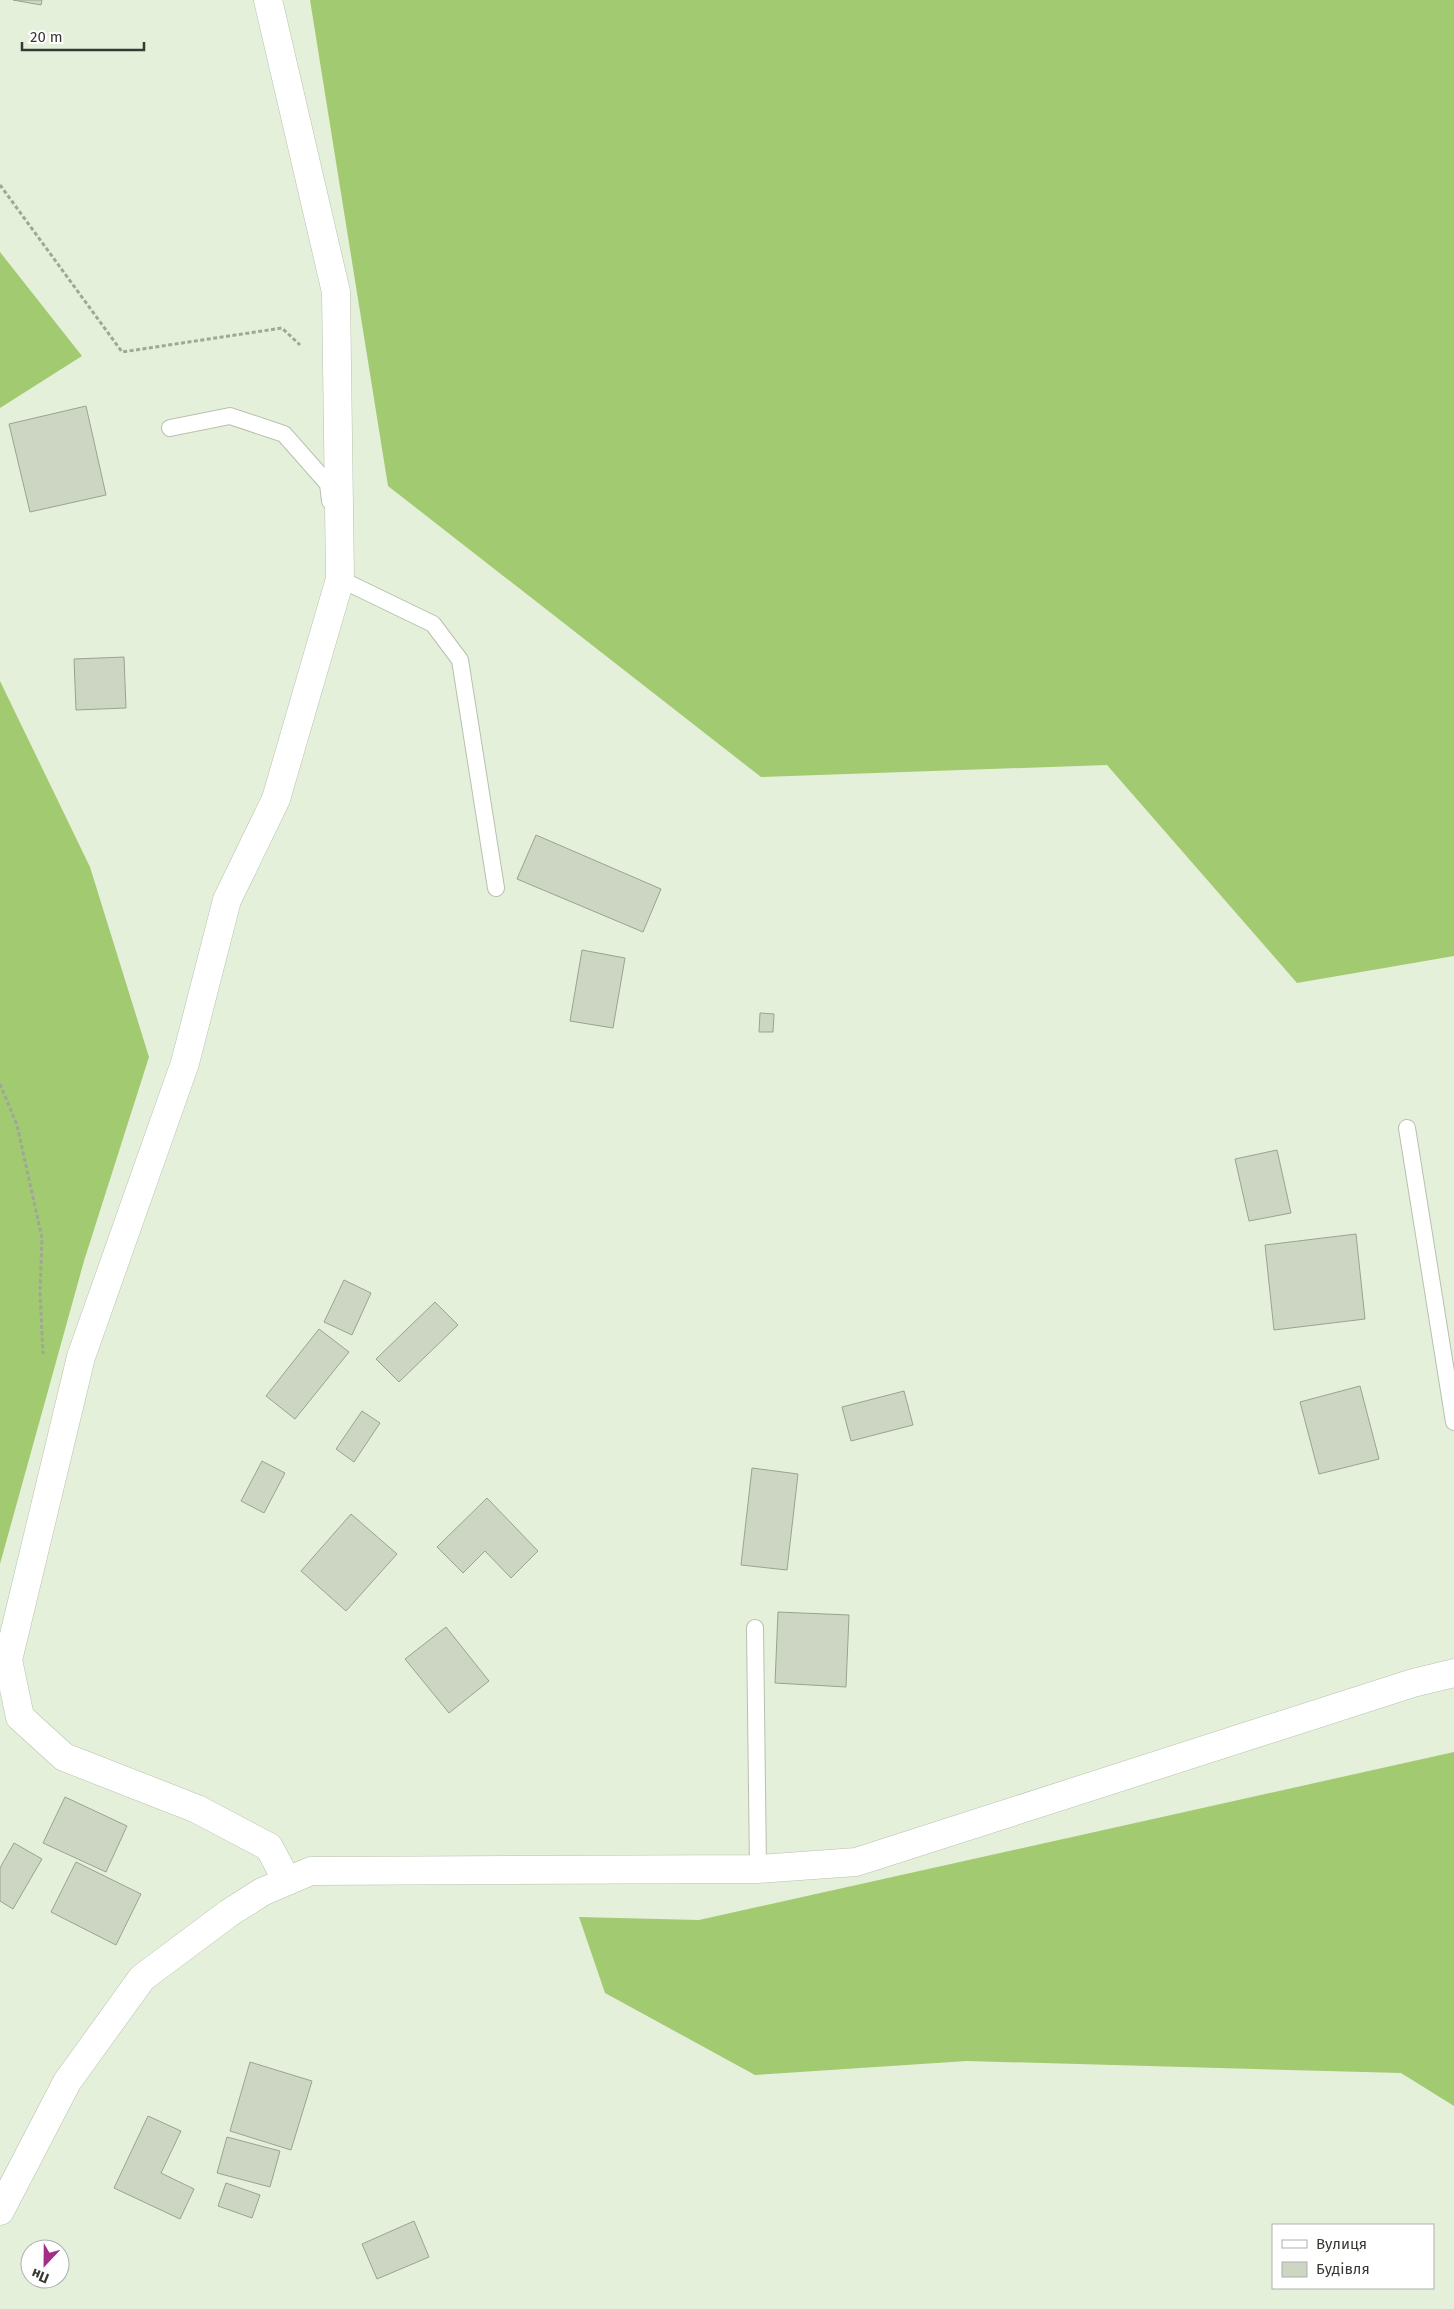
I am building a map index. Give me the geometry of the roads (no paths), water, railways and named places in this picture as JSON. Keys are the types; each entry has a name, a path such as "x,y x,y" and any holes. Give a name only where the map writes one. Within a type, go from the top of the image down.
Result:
{"street":[{"path":"268,0 336,292 340,579 276,799 227,900 186,1064 81,1357 8,1660 20,1717 64,1757 197,1809 268,1847 287,1881"},
{"path":"0,2211 67,2082 142,1978 229,1913 262,1892 310,1871 346,1869 758,1869 856,1862 1413,1682 1454,1673"}],"lane":[{"path":"170,428 230,416 284,434 328,484 340,579 433,624 460,660 496,888"},
{"path":"1407,1128 1454,1422"},
{"path":"755,1628 758,1869"}]}
